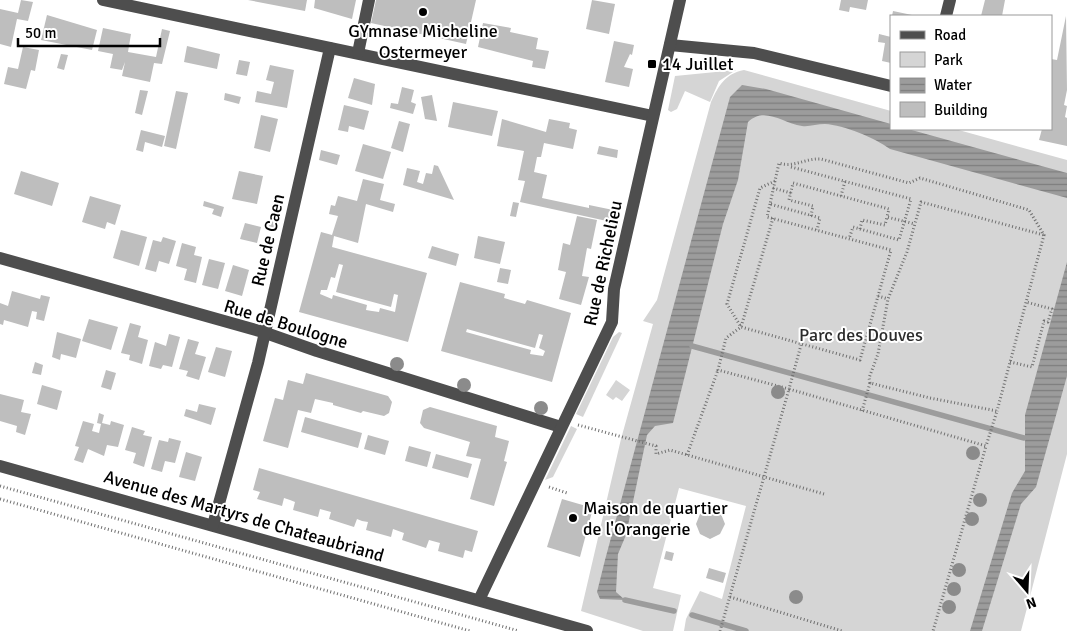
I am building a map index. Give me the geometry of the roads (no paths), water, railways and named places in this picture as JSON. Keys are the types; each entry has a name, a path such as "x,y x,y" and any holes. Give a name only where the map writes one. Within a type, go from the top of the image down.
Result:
{"street":[{"path":"103,0 653,116"},
{"path":"358,53 370,0"},
{"name":"Rue de Richelieu","path":"479,600 566,426 612,322 614,289 680,0"},
{"path":"946,15 950,0"},
{"path":"670,45 754,54 890,86"},
{"name":"Rue de Caen","path":"213,525 258,363 263,332 330,48"},
{"name":"Rue de Boulogne","path":"0,258 263,332 316,352 506,410 566,426"},
{"name":"Avenue des Martyrs de Chateaubriand","path":"0,466 587,631"}],"water":[{"path":"742,85 766,89 890,124 890,130 912,130 1067,173 1067,198 890,149 850,129 825,124 802,126 767,115 754,117 748,122 738,180 723,224 673,423 655,426 647,435 626,535 618,554 616,592 625,600 600,599 597,592 605,560 730,97"},
{"path":"1067,262 1067,376 1036,487 1021,504 982,631 970,631 1012,493 1025,471 1025,415"}],"waterway":[{"path":"692,346 1024,438"},
{"path":"625,600 674,611"},
{"path":"692,615 746,631"}],"place":[{"name":"GYmnase Micheline Ostermeyer","path":"423,12"},
{"name":"14 Juillet","path":"652,64"},
{"name":"Maison de quartier de l'Orangerie","path":"573,518"}],"park label":[{"name":"Parc des Douves","path":"861,335"}]}
